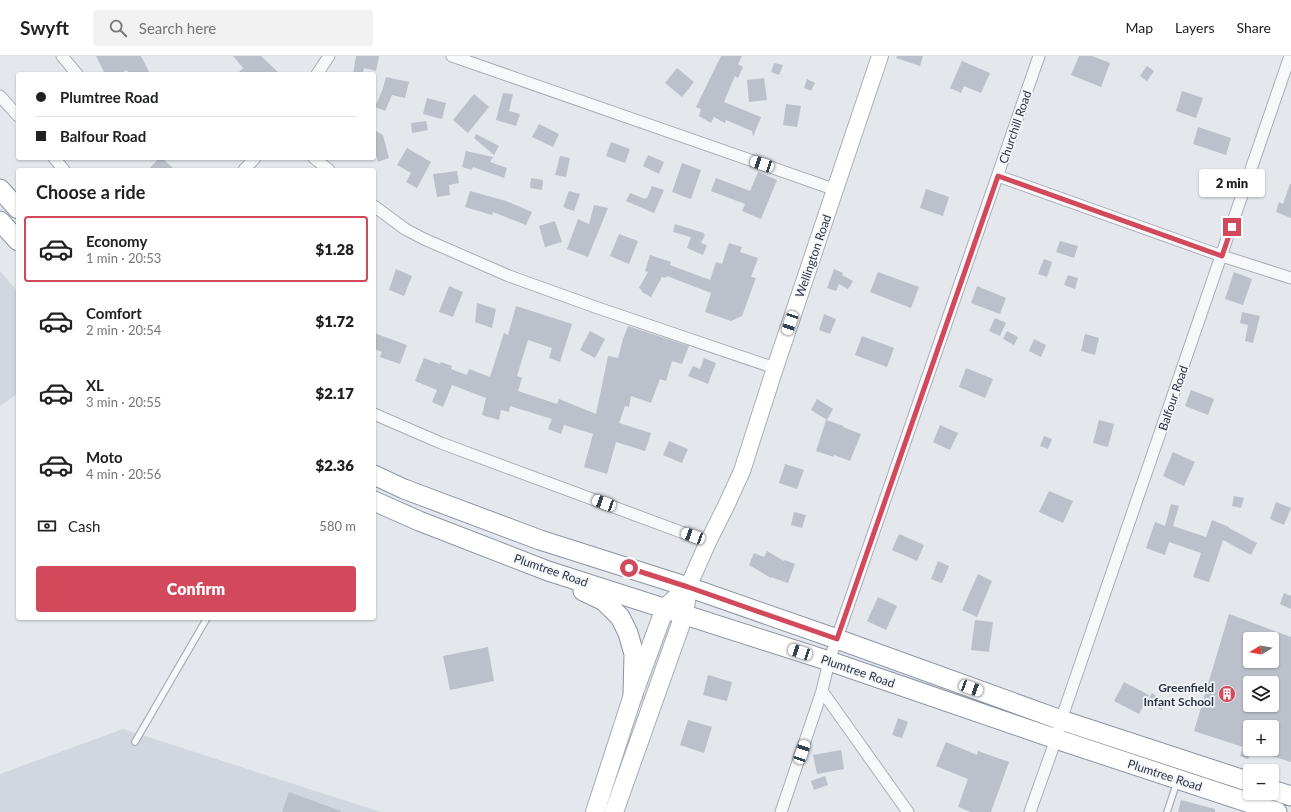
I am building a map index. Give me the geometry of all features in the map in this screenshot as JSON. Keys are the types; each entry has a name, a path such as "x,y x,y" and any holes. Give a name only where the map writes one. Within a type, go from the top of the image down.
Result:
{"highway":[{"path":"0,189 16,207"},
{"path":"0,221 16,239"},
{"name":"Plumtree Road","path":"376,476 404,489 540,540 688,587 1061,720 1243,780"},
{"name":"Plumtree Road","path":"376,502 419,521 548,571 830,661 1056,739 1277,812"},
{"path":"548,571 604,601 620,617 628,633 634,654 633,695"},
{"path":"1279,794 1289,799"}],"main road":[{"name":"Wellington Road","path":"688,587 742,471 880,56"},
{"path":"596,812 633,695 665,608 688,587"},
{"path":"614,812 684,615 688,587"}],"street":[{"path":"62,56 75,72"},
{"path":"318,72 329,56"},
{"path":"452,56 836,190"},
{"name":"Churchill Road","path":"781,812 822,691 837,639 1039,56"},
{"name":"Balfour Road","path":"1030,812 1290,56"},
{"path":"0,96 16,114"},
{"path":"56,160 62,168"},
{"path":"246,168 252,160"},
{"path":"316,160 326,168"},
{"path":"998,176 1222,256 1291,278"},
{"path":"376,207 405,229 424,239 510,276 598,308 775,368"},
{"path":"376,415 441,443 708,542"},
{"path":"822,691 908,812"}],"lane":[{"path":"136,742 206,620"},
{"path":"1166,812 1178,780"}],"shaded area":[{"path":"0,271 16,290 16,394 0,406"},
{"path":"123,729 381,812 0,812 0,774"}],"building":[{"path":"96,56 141,56 149,72 128,72 127,70 123,72 104,72"},
{"path":"233,56 261,56 278,72 239,72 243,68"},
{"path":"356,56 379,56 376,71 364,68 363,72 353,72"},
{"path":"721,56 742,56 738,64 743,67 738,78 735,76 724,102 761,117 753,137 752,131 726,120 725,123 714,117 711,123 699,116 701,109 696,107"},
{"path":"897,56 923,56 920,66 896,58"},
{"path":"1079,56 1092,56 1110,63 1101,87 1071,75"},
{"path":"962,61 990,73 981,93 964,86 961,93 950,88"},
{"path":"774,63 783,65 779,75 771,72"},
{"path":"1147,66 1154,71 1147,81 1140,76"},
{"path":"677,68 694,82 682,97 665,83"},
{"path":"386,77 409,82 405,98 392,95 385,111 376,107"},
{"path":"764,78 767,100 749,102 747,80"},
{"path":"807,79 815,83 811,91 804,88"},
{"path":"1182,91 1203,98 1196,118 1176,111"},
{"path":"503,93 513,94 509,111 520,114 516,126 496,120"},
{"path":"474,94 489,107 468,133 453,120"},
{"path":"427,98 446,103 442,119 423,114"},
{"path":"786,104 801,106 797,127 783,125"},
{"path":"426,121 428,130 412,133 411,123"},
{"path":"539,124 559,134 553,147 532,137"},
{"path":"1198,127 1231,138 1226,155 1193,144"},
{"path":"376,131 383,135 389,158 378,162 376,154"},
{"path":"476,134 499,146 494,155 474,138"},
{"path":"611,142 630,149 625,163 606,156"},
{"path":"407,148 431,162 417,188 406,182 411,173 397,165"},
{"path":"466,151 493,157 490,162 507,168 504,178 473,167 472,170 462,167"},
{"path":"648,155 664,162 659,174 643,166"},
{"path":"560,156 570,158 566,177 555,175"},
{"path":"157,160 164,160 173,168 150,168"},
{"path":"682,163 701,170 691,199 672,192"},
{"path":"457,171 459,183 449,185 450,195 437,197 433,174"},
{"path":"758,172 777,180 761,219 742,211 745,204 711,191 716,178 750,191"},
{"path":"531,178 543,180 542,190 530,188"},
{"path":"1290,184 1291,218 1276,212 1279,202 1283,204"},
{"path":"652,186 664,190 654,213 626,201 630,193 645,199 647,198"},
{"path":"926,189 949,197 943,216 920,208"},
{"path":"470,191 506,201 532,212 526,225 493,212 492,215 465,207"},
{"path":"569,191 580,194 574,211 563,207"},
{"path":"594,205 608,208 588,257 567,249 578,219 589,224"},
{"path":"555,221 562,242 545,247 539,226"},
{"path":"675,224 704,233 703,234 705,235 701,243 707,245 703,255 687,248 691,237 673,232"},
{"path":"619,234 638,241 629,264 610,256"},
{"path":"1060,241 1078,246 1074,258 1056,252"},
{"path":"729,243 742,247 740,252 758,258 751,277 756,278 742,316 731,321 705,312 711,293 667,276 666,278 662,277 651,297 642,292 639,288 648,272 645,271 650,255 671,262 670,265 710,280 716,262 722,264"},
{"path":"1044,259 1052,262 1047,277 1038,274"},
{"path":"396,269 412,276 404,296 389,290"},
{"path":"834,269 843,273 842,275 853,281 848,289 839,284 836,291 827,288"},
{"path":"878,272 919,287 911,308 870,292"},
{"path":"1234,272 1252,279 1243,305 1225,299"},
{"path":"1068,275 1078,278 1075,289 1064,285"},
{"path":"449,286 463,292 453,317 439,312"},
{"path":"977,286 1006,298 1000,314 971,303"},
{"path":"477,303 496,309 492,328 475,322"},
{"path":"516,306 572,324 560,362 549,358 552,348 528,340 517,376 522,378 518,391 557,404 559,399 596,414 608,356 618,358 628,326 689,346 682,364 672,361 666,381 660,379 651,403 631,396 629,407 625,406 619,423 651,433 645,451 616,442 607,474 584,467 593,434 564,425 561,434 548,429 552,419 510,406 509,412 501,410 499,420 482,415 486,398 452,385 443,407 432,402 437,390 415,381 424,358 440,364 441,362 452,366 451,369 467,375 469,369 490,377 504,333 508,335"},
{"path":"1242,312 1260,316 1253,343 1245,341 1248,325 1240,323"},
{"path":"824,314 836,319 830,334 819,330"},
{"path":"995,318 1006,323 1000,336 989,331"},
{"path":"590,331 605,339 595,358 580,350"},
{"path":"1007,331 1018,337 1014,345 1003,339"},
{"path":"376,334 407,345 400,364 380,357 382,352 376,350"},
{"path":"1085,334 1099,338 1095,355 1081,351"},
{"path":"862,336 894,348 887,367 855,355"},
{"path":"1034,339 1046,345 1041,357 1029,351"},
{"path":"704,358 716,363 708,384 688,376 693,366 700,369"},
{"path":"966,368 993,379 985,398 959,387"},
{"path":"1191,390 1214,399 1208,415 1185,406"},
{"path":"817,399 833,409 827,420 811,410"},
{"path":"826,420 861,434 850,461 834,455 834,457 816,451"},
{"path":"1099,420 1114,424 1108,447 1093,443"},
{"path":"940,425 958,433 950,450 933,442"},
{"path":"1044,436 1052,439 1048,449 1040,446"},
{"path":"669,441 688,449 682,463 663,455"},
{"path":"1173,452 1195,462 1184,486 1163,476"},
{"path":"785,464 804,470 797,489 779,483"},
{"path":"1049,491 1073,501 1063,523 1039,512"},
{"path":"1234,496 1244,498 1241,508 1232,506"},
{"path":"1276,502 1291,508 1284,525 1270,519"},
{"path":"1171,504 1179,506 1173,526 1206,537 1212,520 1229,527 1257,543 1251,555 1223,540 1209,582 1193,577 1201,553 1169,542 1165,555 1146,548 1155,522 1165,526"},
{"path":"794,512 806,515 802,528 791,525"},
{"path":"899,534 924,545 917,561 892,550"},
{"path":"767,551 784,561 785,560 795,564 788,583 771,578 749,565 754,553 764,557"},
{"path":"938,561 949,566 942,583 931,579"},
{"path":"978,574 992,581 977,617 962,610"},
{"path":"1284,593 1291,596 1291,609 1280,604"},
{"path":"878,597 897,606 886,630 867,621"},
{"name":"Greenfield Infant School","path":"1229,614 1278,632 1243,632 1243,668 1279,668 1279,633 1291,637 1291,762 1272,756 1279,756 1279,720 1243,720 1243,747 1194,731"},
{"path":"975,620 993,622 989,652 971,650"},
{"path":"488,647 494,681 450,690 443,656"},
{"path":"708,675 732,682 727,701 703,695"},
{"path":"1124,682 1149,695 1139,714 1114,701"},
{"path":"1152,693 1166,703 1161,710 1148,700"},
{"path":"898,718 908,722 902,738 892,735"},
{"path":"688,720 712,727 704,753 680,745"},
{"path":"946,742 977,755 978,751 1009,762 991,812 971,812 958,807 968,779 936,766"},
{"name":"Greenfield Infant School","path":"1243,747 1243,756 1249,756 1248,759 1240,756"},
{"path":"841,750 844,769 817,774 813,755"},
{"path":"825,776 828,785 814,790 811,781"},
{"path":"289,792 341,811 282,812"},
{"path":"1181,800 1215,809 1215,812 1178,812"}],"place":[{"name":"Greenfield Infant School","path":"1227,694"}],"route":[{"path":"629,568 837,639 998,176 1222,256 1232,227"}]}
